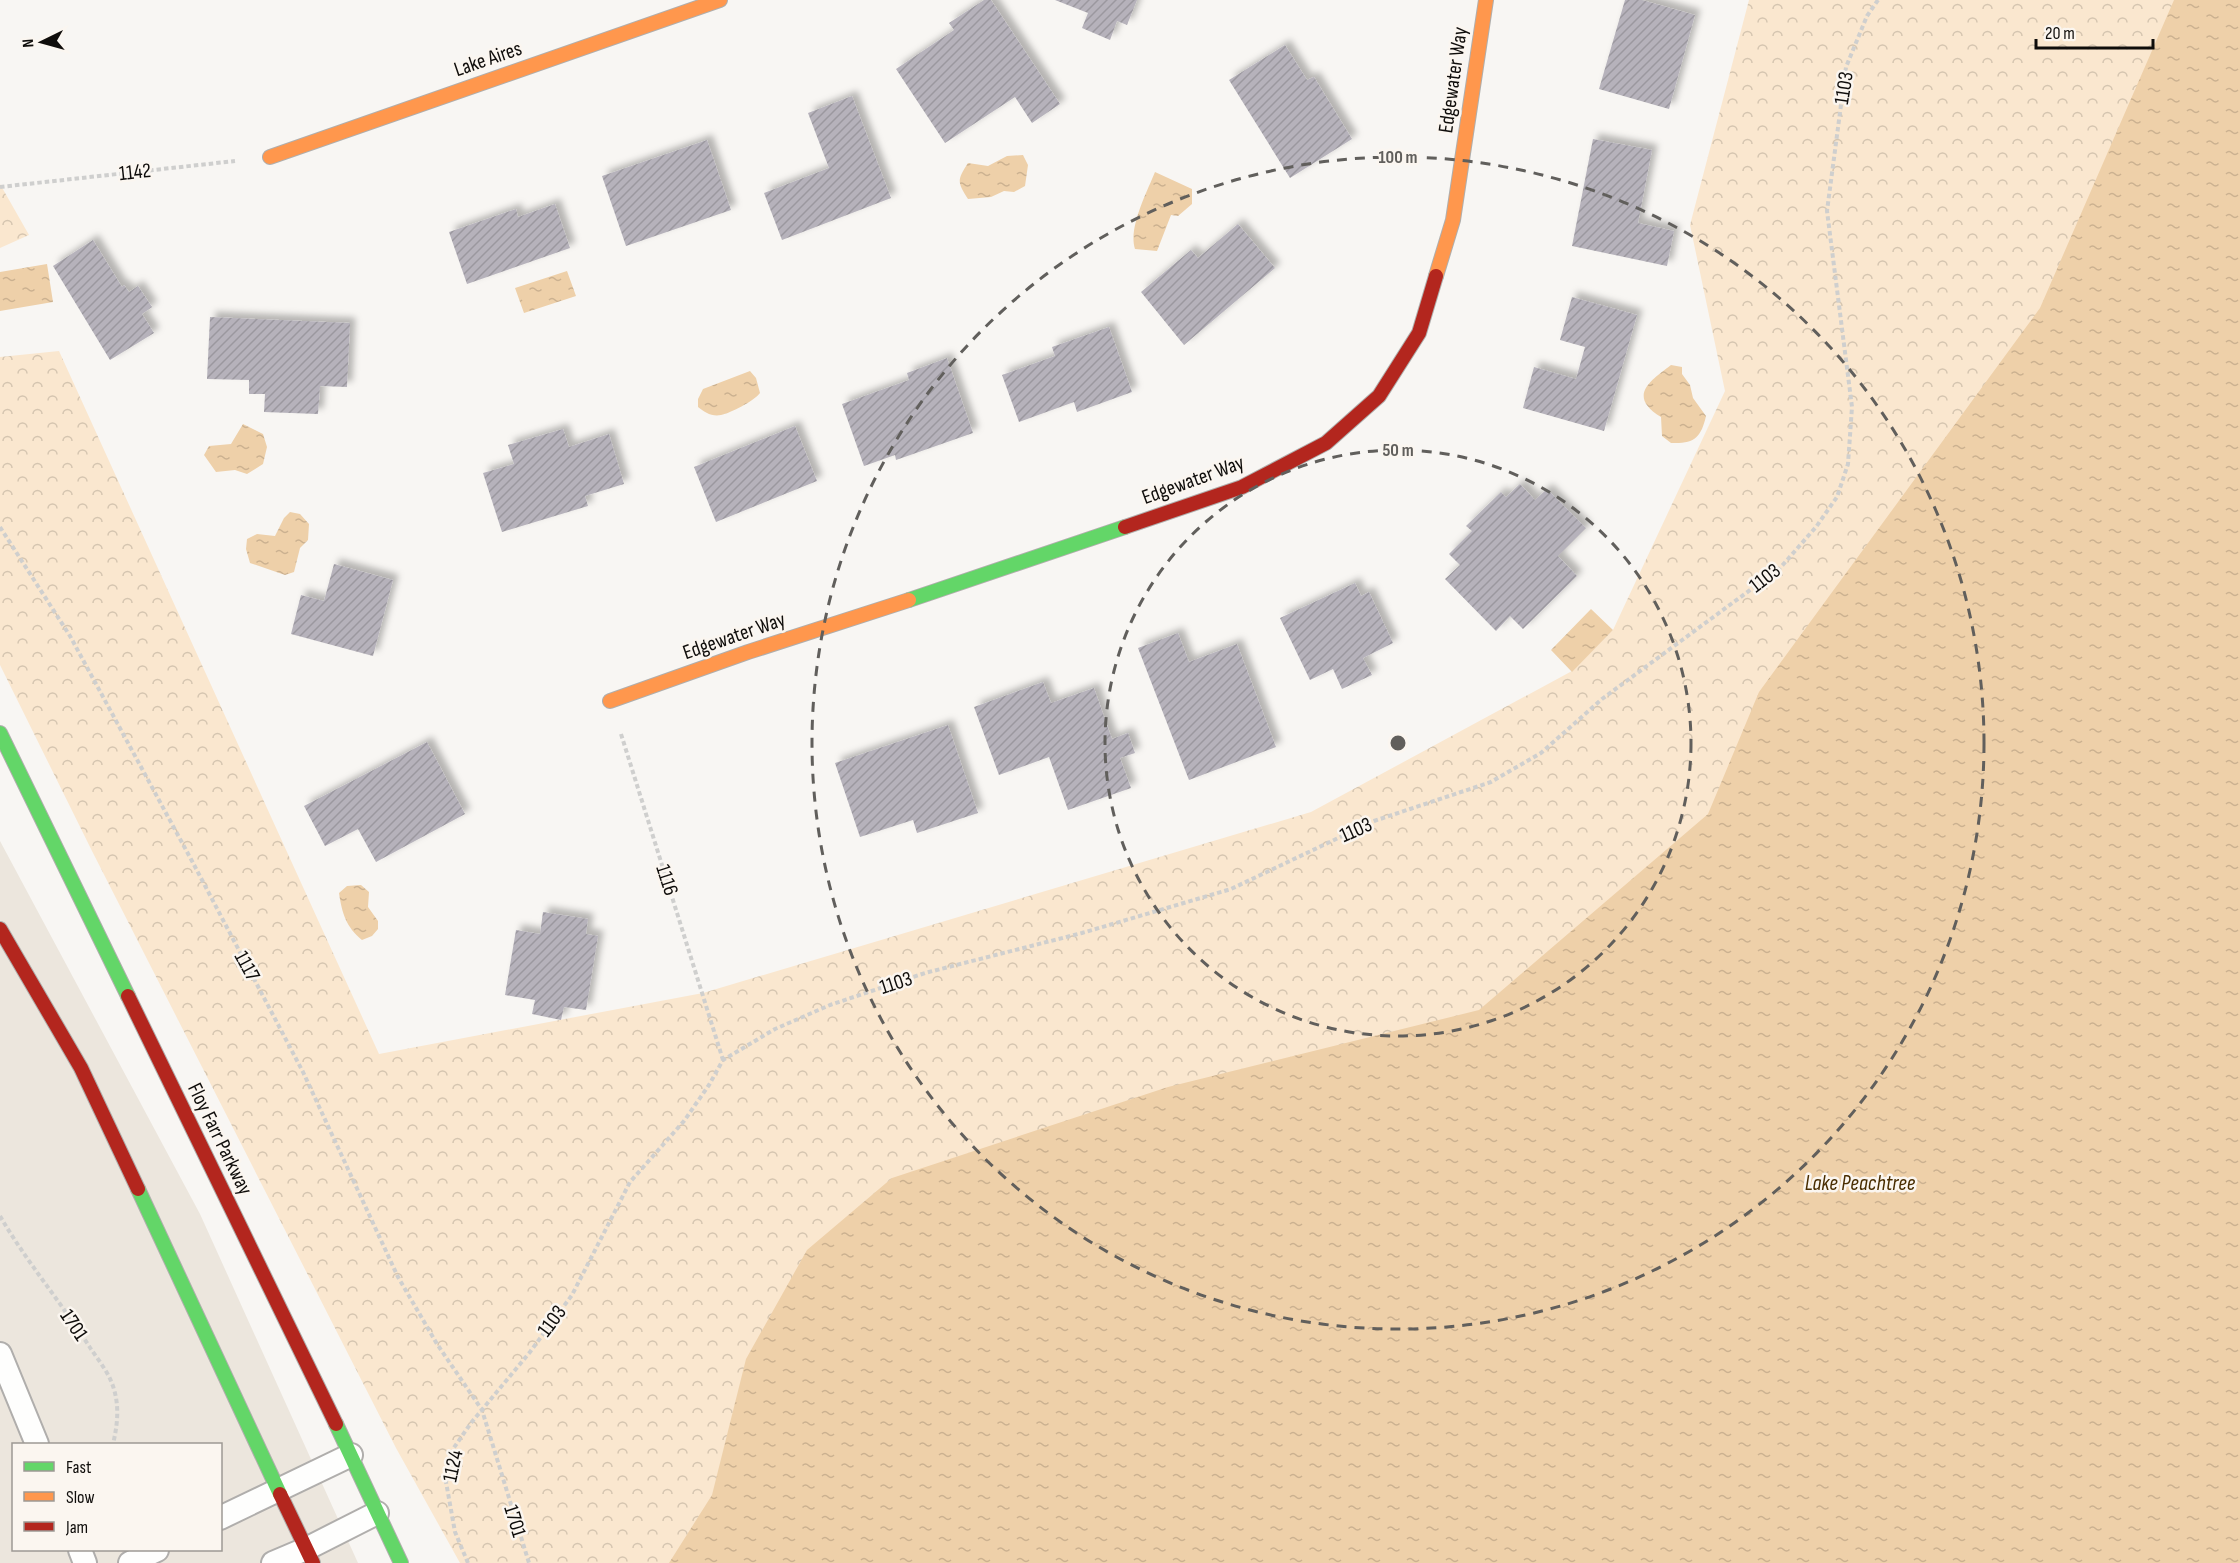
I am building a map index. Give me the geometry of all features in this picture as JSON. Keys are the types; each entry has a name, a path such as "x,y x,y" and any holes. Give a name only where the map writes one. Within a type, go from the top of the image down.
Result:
{"street":[{"name":"Lake Aires","path":"270,157 720,0"},
{"name":"Edgewater Way","path":"610,701 748,652 922,596 1242,487 1326,443 1379,396 1419,333 1454,220 1486,0"},
{"name":"Floy Farr Parkway","path":"0,733 351,1455 401,1563"},
{"path":"0,929 81,1068 280,1489 309,1556"}],"lane":[{"path":"0,1354 37,1443"},
{"path":"222,1517 351,1455"},
{"path":"273,1563 309,1556 377,1513"},
{"path":"130,1563 155,1551"}],"path":[{"name":"1103","path":"482,1410 530,1352 572,1295 630,1182 684,1120 709,1085 723,1060 775,1029 830,1005 925,973 1082,933 1231,889 1374,821 1491,782 1541,753 1602,699 1780,568 1816,527 1837,497 1848,465 1852,407 1827,211 1846,67 1866,16 1878,0"},
{"name":"1142","path":"0,187 270,157"},
{"name":"1117","path":"0,527 70,636 192,861 303,1072 398,1277 437,1344 482,1410"},
{"name":"1116","path":"610,701 723,1060"},
{"name":"1701","path":"0,1215 20,1250 69,1316 111,1381 117,1403 118,1422 113,1443"},
{"name":"1124","path":"468,1563 454,1532 446,1482 453,1449 482,1410"},
{"name":"1701","path":"482,1410 529,1563"}],"shaded area":[{"path":"0,841 200,1214 358,1563 0,1563"}],"green space":[{"path":"1749,0 2239,0 1708,896 712,1563 460,1563 396,1448 92,851 0,665 0,357 59,351 379,1054 703,993 1311,812 1572,671 1613,630 1725,391 1690,225"},
{"path":"0,184 29,235 0,248"}],"water":[{"name":"Lake Peachtree","path":"2174,0 2240,0 2240,1563 669,1563 712,1495 746,1359 807,1250 892,1178 1168,1087 1479,1010 1708,814 1759,692 2040,308"},
{"path":"1023,155 1028,165 1025,186 1014,192 1004,191 991,197 968,199 960,185 960,177 968,163 988,166 1007,156"},
{"path":"1155,172 1192,189 1192,204 1178,216 1171,215 1157,251 1135,249 1136,221"},
{"path":"47,264 53,302 0,311 0,272"},
{"path":"567,271 576,296 524,313 515,288"},
{"path":"1671,365 1682,367 1682,374 1690,385 1693,398 1706,416 1702,430 1691,441 1671,443 1662,436 1661,417 1645,402 1645,389"},
{"path":"750,371 756,378 760,393 753,400 721,415 711,415 698,407 698,399 703,389"},
{"path":"243,424 263,434 267,447 263,464 247,474 235,470 216,472 204,455 209,446 231,444"},
{"path":"290,512 300,514 309,524 308,540 300,548 294,572 285,575 250,563 246,549 247,539 257,534 275,536 284,518"},
{"path":"1591,609 1613,630 1572,672 1551,650"},
{"path":"361,885 369,892 368,907 378,921 378,929 372,936 362,940 352,930 346,919 339,893 347,886"}],"building":[{"path":"984,0 991,0 1060,104 1032,123 1015,97 945,143 896,69 954,30 949,23"},
{"path":"1055,0 1137,0 1127,25 1117,21 1110,40 1082,28 1088,13"},
{"path":"1625,0 1642,0 1695,15 1669,109 1599,89"},
{"path":"1285,45 1307,80 1314,77 1352,139 1290,178 1229,80"},
{"path":"852,96 891,198 782,240 764,193 829,168 808,113"},
{"path":"1593,139 1652,150 1638,223 1674,231 1667,266 1572,246"},
{"path":"707,140 731,210 626,246 602,176"},
{"path":"555,204 570,248 467,284 449,232 516,209 518,217"},
{"path":"1238,224 1275,268 1184,345 1141,292 1191,250 1198,258"},
{"path":"93,240 122,287 124,285 129,292 138,286 152,307 142,314 154,333 110,360 53,266"},
{"path":"1572,297 1637,315 1604,431 1523,408 1534,367 1576,379 1585,347 1560,340"},
{"path":"210,317 350,323 347,387 320,386 318,414 264,412 265,394 249,394 249,380 207,379"},
{"path":"1109,327 1132,392 1077,412 1074,402 1019,422 1002,375 1055,356 1052,347"},
{"path":"947,358 973,433 896,460 895,455 864,466 842,404 909,380 907,373"},
{"path":"795,426 817,481 716,522 694,467"},
{"path":"563,429 569,447 609,434 624,484 585,496 588,506 502,532 483,473 514,464 508,445"},
{"path":"1520,484 1535,500 1547,489 1586,528 1558,556 1577,576 1523,629 1510,616 1496,631 1445,579 1460,565 1449,554 1472,531 1466,526 1501,492 1506,497"},
{"path":"334,564 393,580 373,656 291,634 301,595 324,601"},
{"path":"1355,583 1361,596 1369,592 1393,643 1363,658 1372,675 1342,689 1333,669 1310,680 1280,618"},
{"path":"1178,633 1189,662 1237,644 1276,747 1189,780 1138,648"},
{"path":"1043,682 1051,703 1094,688 1112,739 1128,733 1135,753 1120,758 1131,788 1068,810 1049,757 999,775 974,707"},
{"path":"948,725 978,813 917,833 913,820 860,837 835,763"},
{"path":"427,742 465,814 376,862 358,829 325,846 304,806"},
{"path":"543,912 588,919 586,934 598,936 586,1010 564,1007 561,1020 532,1014 535,1000 505,995 516,930 540,934"}],"traffic: fast":[{"path":"909,600 1125,527"},
{"path":"0,733 128,996"},
{"path":"138,1189 280,1494"},
{"path":"336,1424 401,1563"}],"traffic: slow":[{"path":"270,157 720,0"},
{"path":"1436,276 1453,220 1486,0"},
{"path":"610,701 748,652 909,600"}],"traffic: jam":[{"path":"1125,527 1242,487 1326,443 1379,396 1419,333 1436,276"},
{"path":"0,929 81,1068 138,1189"},
{"path":"128,996 336,1424"},
{"path":"280,1494 313,1563"}]}
